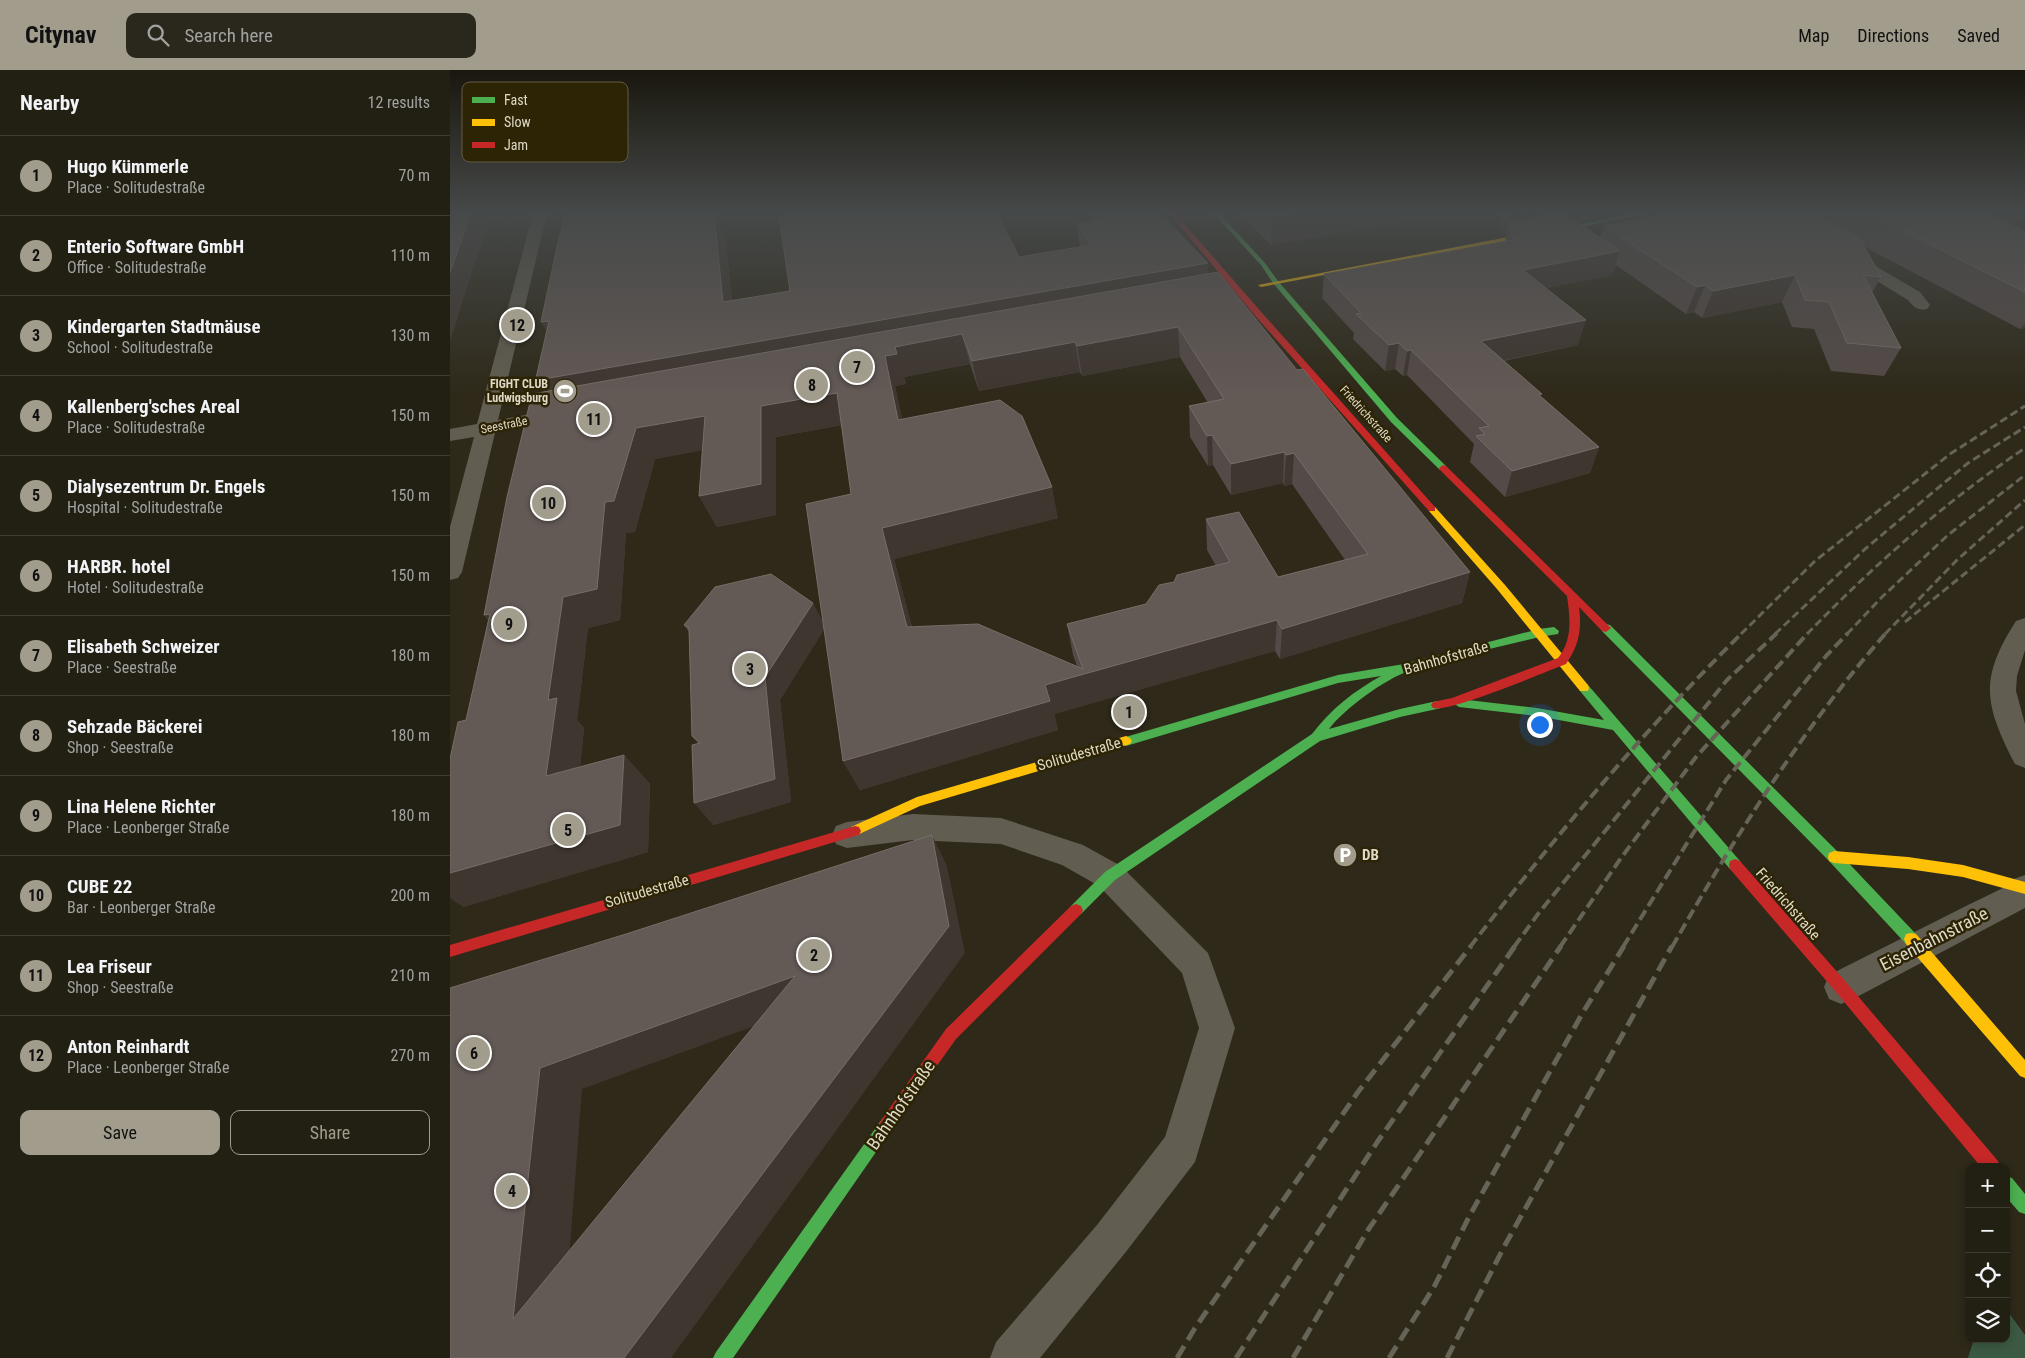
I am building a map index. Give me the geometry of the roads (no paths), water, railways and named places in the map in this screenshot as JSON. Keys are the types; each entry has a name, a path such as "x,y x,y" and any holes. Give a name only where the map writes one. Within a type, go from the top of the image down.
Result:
{"main road":[{"name":"Friedrichstraße","path":"1223,273 1449,528 1539,633 1614,726 1841,987 1989,1163"},
{"name":"Friedrichstraße","path":"1269,273 1394,420 1834,856 1919,947 2025,1071"},
{"path":"1237,290 1324,273"},
{"path":"1562,661 1569,656 1578,635 1572,596"},
{"path":"1539,633 1554,631 1578,635"},
{"name":"Bahnhofstraße","path":"722,1358 951,1034 1110,876 1316,737 1330,720 1365,690 1404,668 1539,633"},
{"name":"Friedrichstraße","path":"1599,638 1624,646"},
{"name":"Bahnhofstraße","path":"1316,737 1453,702 1562,661"},
{"name":"Solitudestraße","path":"450,951 661,887 845,835 927,799 1338,679 1404,668"},
{"name":"Bahnhofstraße","path":"1453,702 1497,705 1565,715 1614,726"},
{"path":"1834,856 1908,863 1963,871 2025,888"},
{"path":"2010,1189 2025,1206"}],"street":[{"path":"450,572 525,273"},
{"path":"1875,273 1914,296 1921,304"},
{"path":"1216,294 1237,290"},
{"name":"Seestraße","path":"450,435 576,411"},
{"path":"2025,627 2015,642 2002,673 2003,697 2012,729 2025,756"},
{"name":"Solitudestraße","path":"845,835 913,827 1001,831 1072,855 1110,876"},
{"path":"1012,1358 1111,1239 1181,1148 1217,1028 1196,964 1110,876"},
{"name":"Eisenbahnstraße","path":"1841,987 2012,899 2025,888"}],"railway":[{"path":"1742,633 1815,561 1950,454 2025,406"},
{"path":"1775,634 1865,549 1968,463 2025,427"},
{"path":"1808,633 1858,583 1911,535 1967,490 2025,448"},
{"path":"1847,634 1882,597 1948,535 2025,475"},
{"path":"1885,634 1957,560 2025,500"},
{"path":"1905,622 2025,525"},
{"path":"1470,947 1601,785 1670,708 1742,633"},
{"path":"1514,947 1538,914 1727,680 1777,633"},
{"path":"1560,947 1621,858 1696,757 1808,633"},
{"path":"1623,947 1726,780 1826,656 1848,633"},
{"path":"1672,947 1720,865 1771,785 1826,707 1886,633"},
{"path":"1177,1358 1195,1328 1358,1092 1471,946"},
{"path":"1236,1358 1378,1141 1515,946"},
{"path":"1293,1358 1368,1230 1561,946"},
{"path":"1389,1358 1434,1287 1470,1215 1582,1014 1624,946"},
{"path":"1447,1358 1505,1245 1672,946"}],"place":[{"name":"Anton Reinhardt","path":"517,325"},
{"name":"Elisabeth Schweizer","path":"857,367"},
{"name":"Sehzade Bäckerei","path":"812,385"},
{"name":"FIGHT CLUB Ludwigsburg","path":"565,391"},
{"name":"Lea Friseur","path":"594,419"},
{"name":"CUBE 22","path":"548,503"},
{"name":"Lina Helene Richter","path":"509,624"},
{"name":"Kindergarten Stadtmäuse","path":"750,669"},
{"name":"Hugo Kümmerle","path":"1129,712"},
{"name":"Dialysezentrum Dr. Engels","path":"568,830"},
{"name":"DB","path":"1345,855"},
{"name":"Enterio Software GmbH","path":"814,955"},
{"name":"HARBR. hotel","path":"474,1053"},
{"name":"Kallenberg'sches Areal","path":"512,1191"}]}
